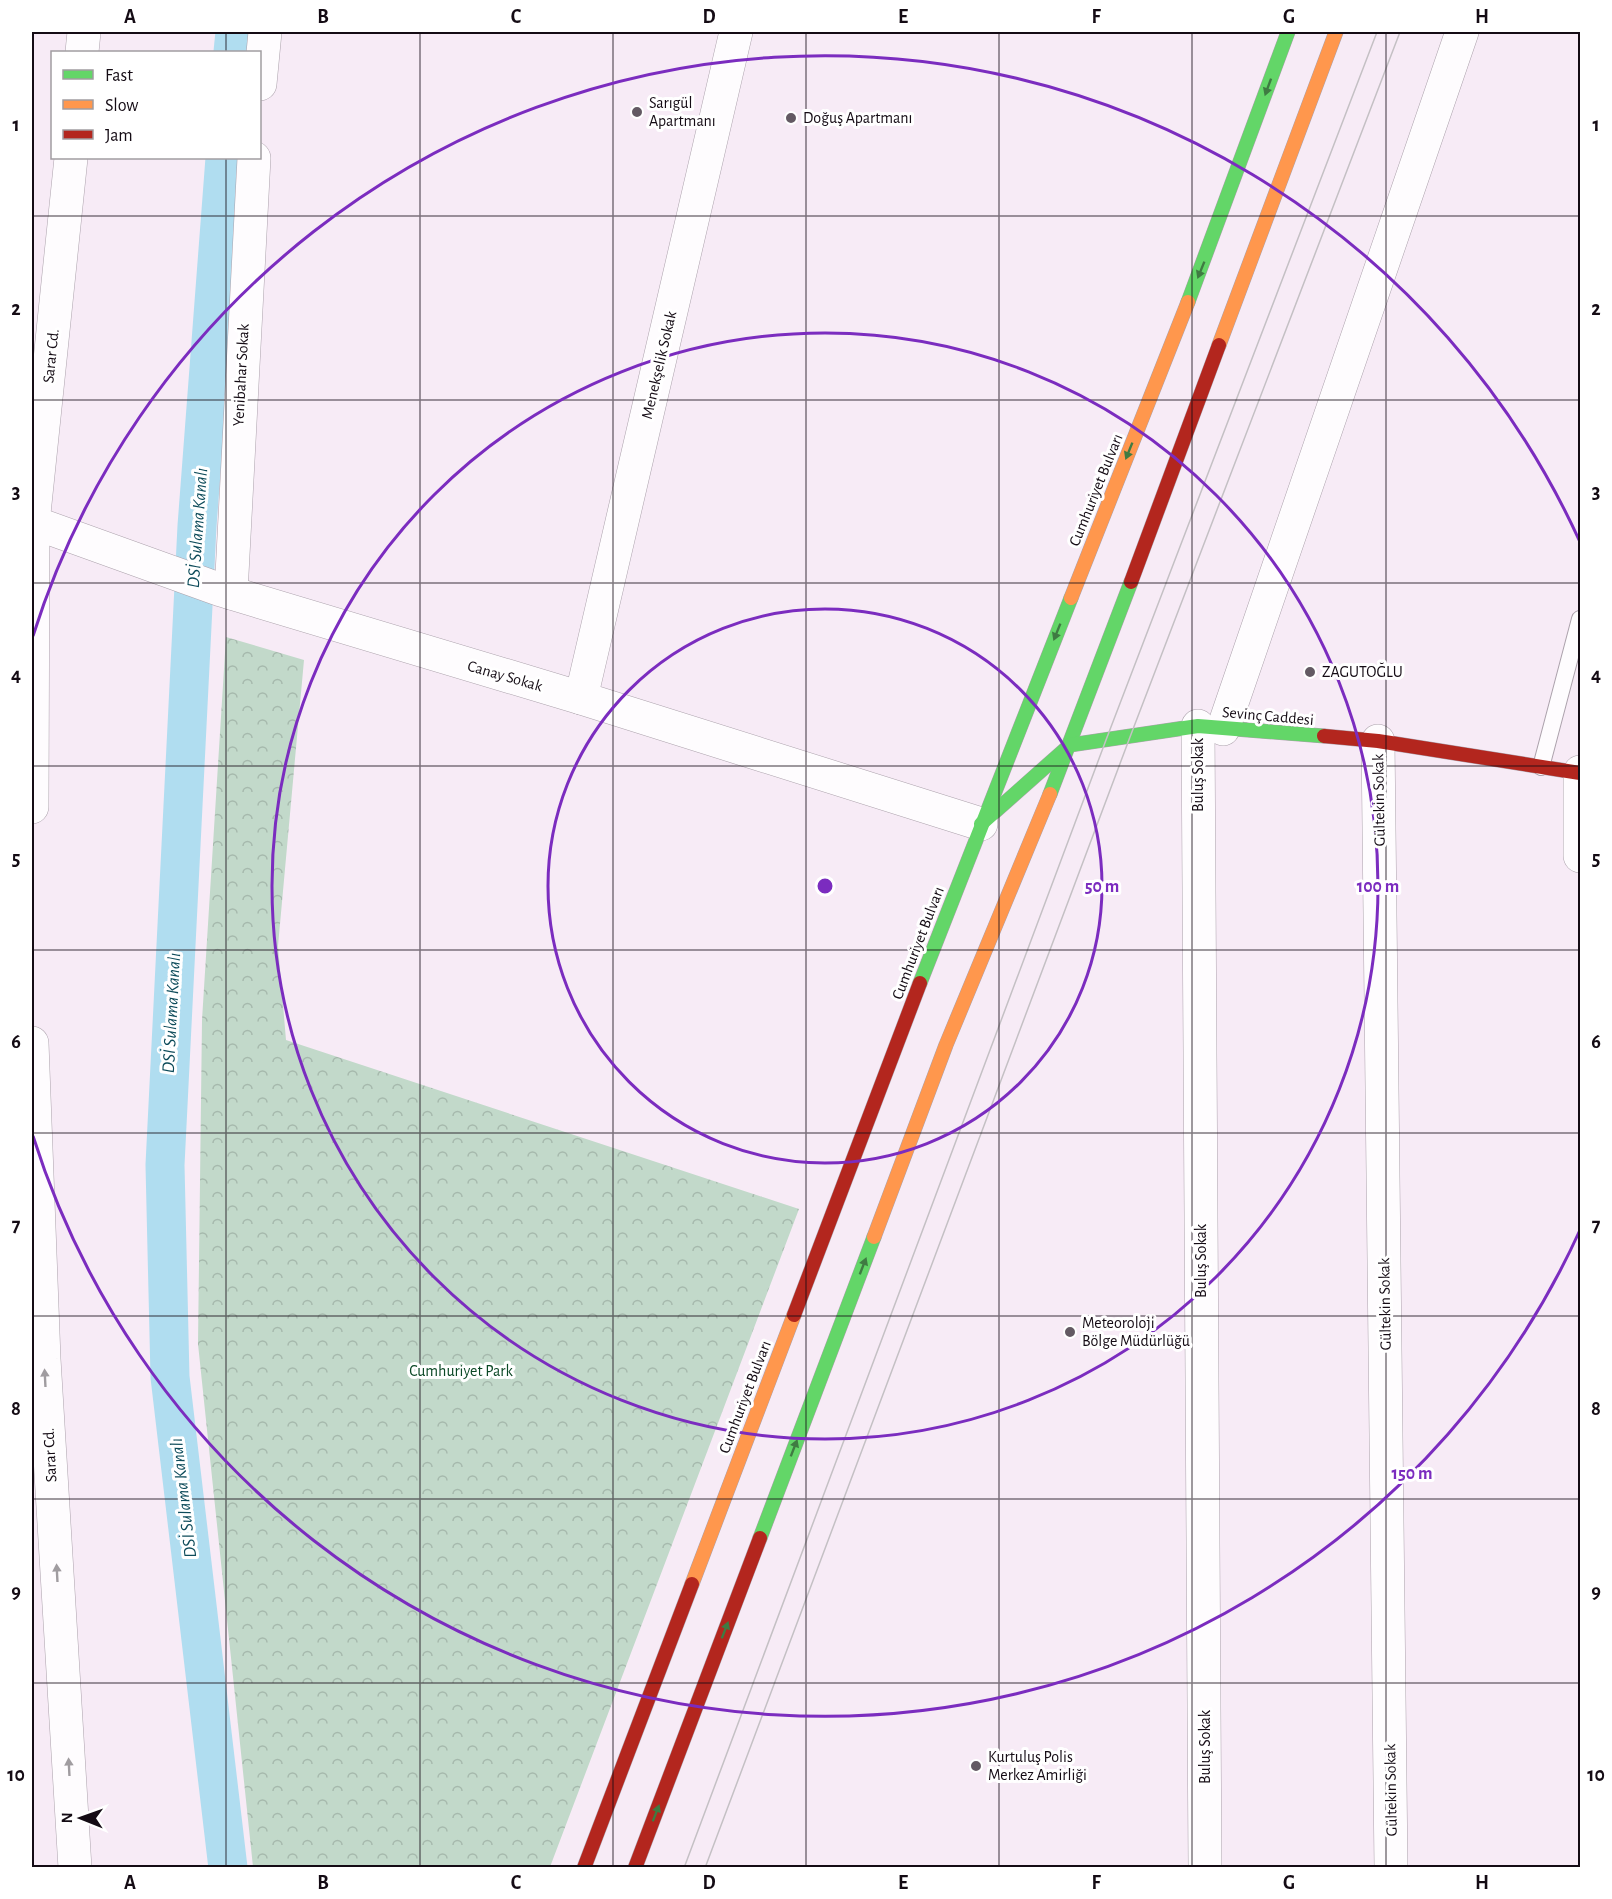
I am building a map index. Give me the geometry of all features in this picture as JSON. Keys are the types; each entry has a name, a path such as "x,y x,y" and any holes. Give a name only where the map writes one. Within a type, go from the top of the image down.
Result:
{"main road":[{"name":"Cumhuriyet Bulvarı","path":"584,1868 981,824 1216,232 1288,32"},
{"path":"635,1868 946,1046 1071,745 1336,32"},
{"name":"Sevinç Caddesi","path":"1071,745 1210,728 1378,741 1580,772"},
{"path":"981,824 1071,745"}],"street":[{"path":"82,51 84,32"},
{"path":"261,74 265,32"},
{"name":"Menekşelik Sokak","path":"582,698 736,32"},
{"name":"Buluş Sokak","path":"1205,1868 1210,728 1462,32"},
{"name":"Sarar Cd.","path":"32,807 32,522 71,159"},
{"name":"Yenibahar Sokak","path":"226,592 254,159"},
{"name":"Canay Sokak","path":"32,522 154,568 226,592 582,698 981,824"},
{"name":"Gültekin Sokak","path":"1378,741 1391,1868"},
{"path":"1580,772 1581,856"},
{"name":"Sarar Cd.","path":"32,1043 44,1359 75,1868"}],"lane":[{"path":"1541,766 1581,619"}],"green space":[{"name":"Cumhuriyet Park","path":"226,637 304,660 278,946 286,1040 799,1209 550,1867 253,1867 198,1344 202,1020"}],"waterway":[{"name":"DSİ Sulama Kanalı","path":"233,51 235,32"},
{"name":"DSİ Sulama Kanalı","path":"225,159 197,526 165,1165 170,1377 228,1868"}],"tram line":[{"path":"684,1868 1106,740 1377,32"},
{"path":"705,1868 1130,737 1400,32"}],"traffic: fast":[{"path":"1188,302 1288,32"},
{"path":"1050,794 1131,582"},
{"path":"920,983 1071,598"},
{"path":"981,824 1070,745 1198,726 1324,736"},
{"path":"760,1538 874,1237"}],"traffic: slow":[{"path":"1219,345 1336,32"},
{"path":"1071,598 1188,302"},
{"path":"874,1237 946,1045 1050,794"},
{"path":"692,1584 794,1315"}],"traffic: jam":[{"path":"1131,582 1219,345"},
{"path":"1324,736 1378,741 1580,773"},
{"path":"794,1315 920,983"},
{"path":"635,1868 760,1538"},
{"path":"584,1868 692,1584"}],"place":[{"name":"Sarıgül Apartmanı","path":"637,112"},
{"name":"Doğuş Apartmanı","path":"791,118"},
{"name":"ZAGUTOĞLU","path":"1310,672"},
{"name":"Meteoroloji Bölge Müdürlüğü","path":"1070,1332"},
{"name":"Kurtuluş Polis Merkez Amirliği","path":"976,1766"}]}
